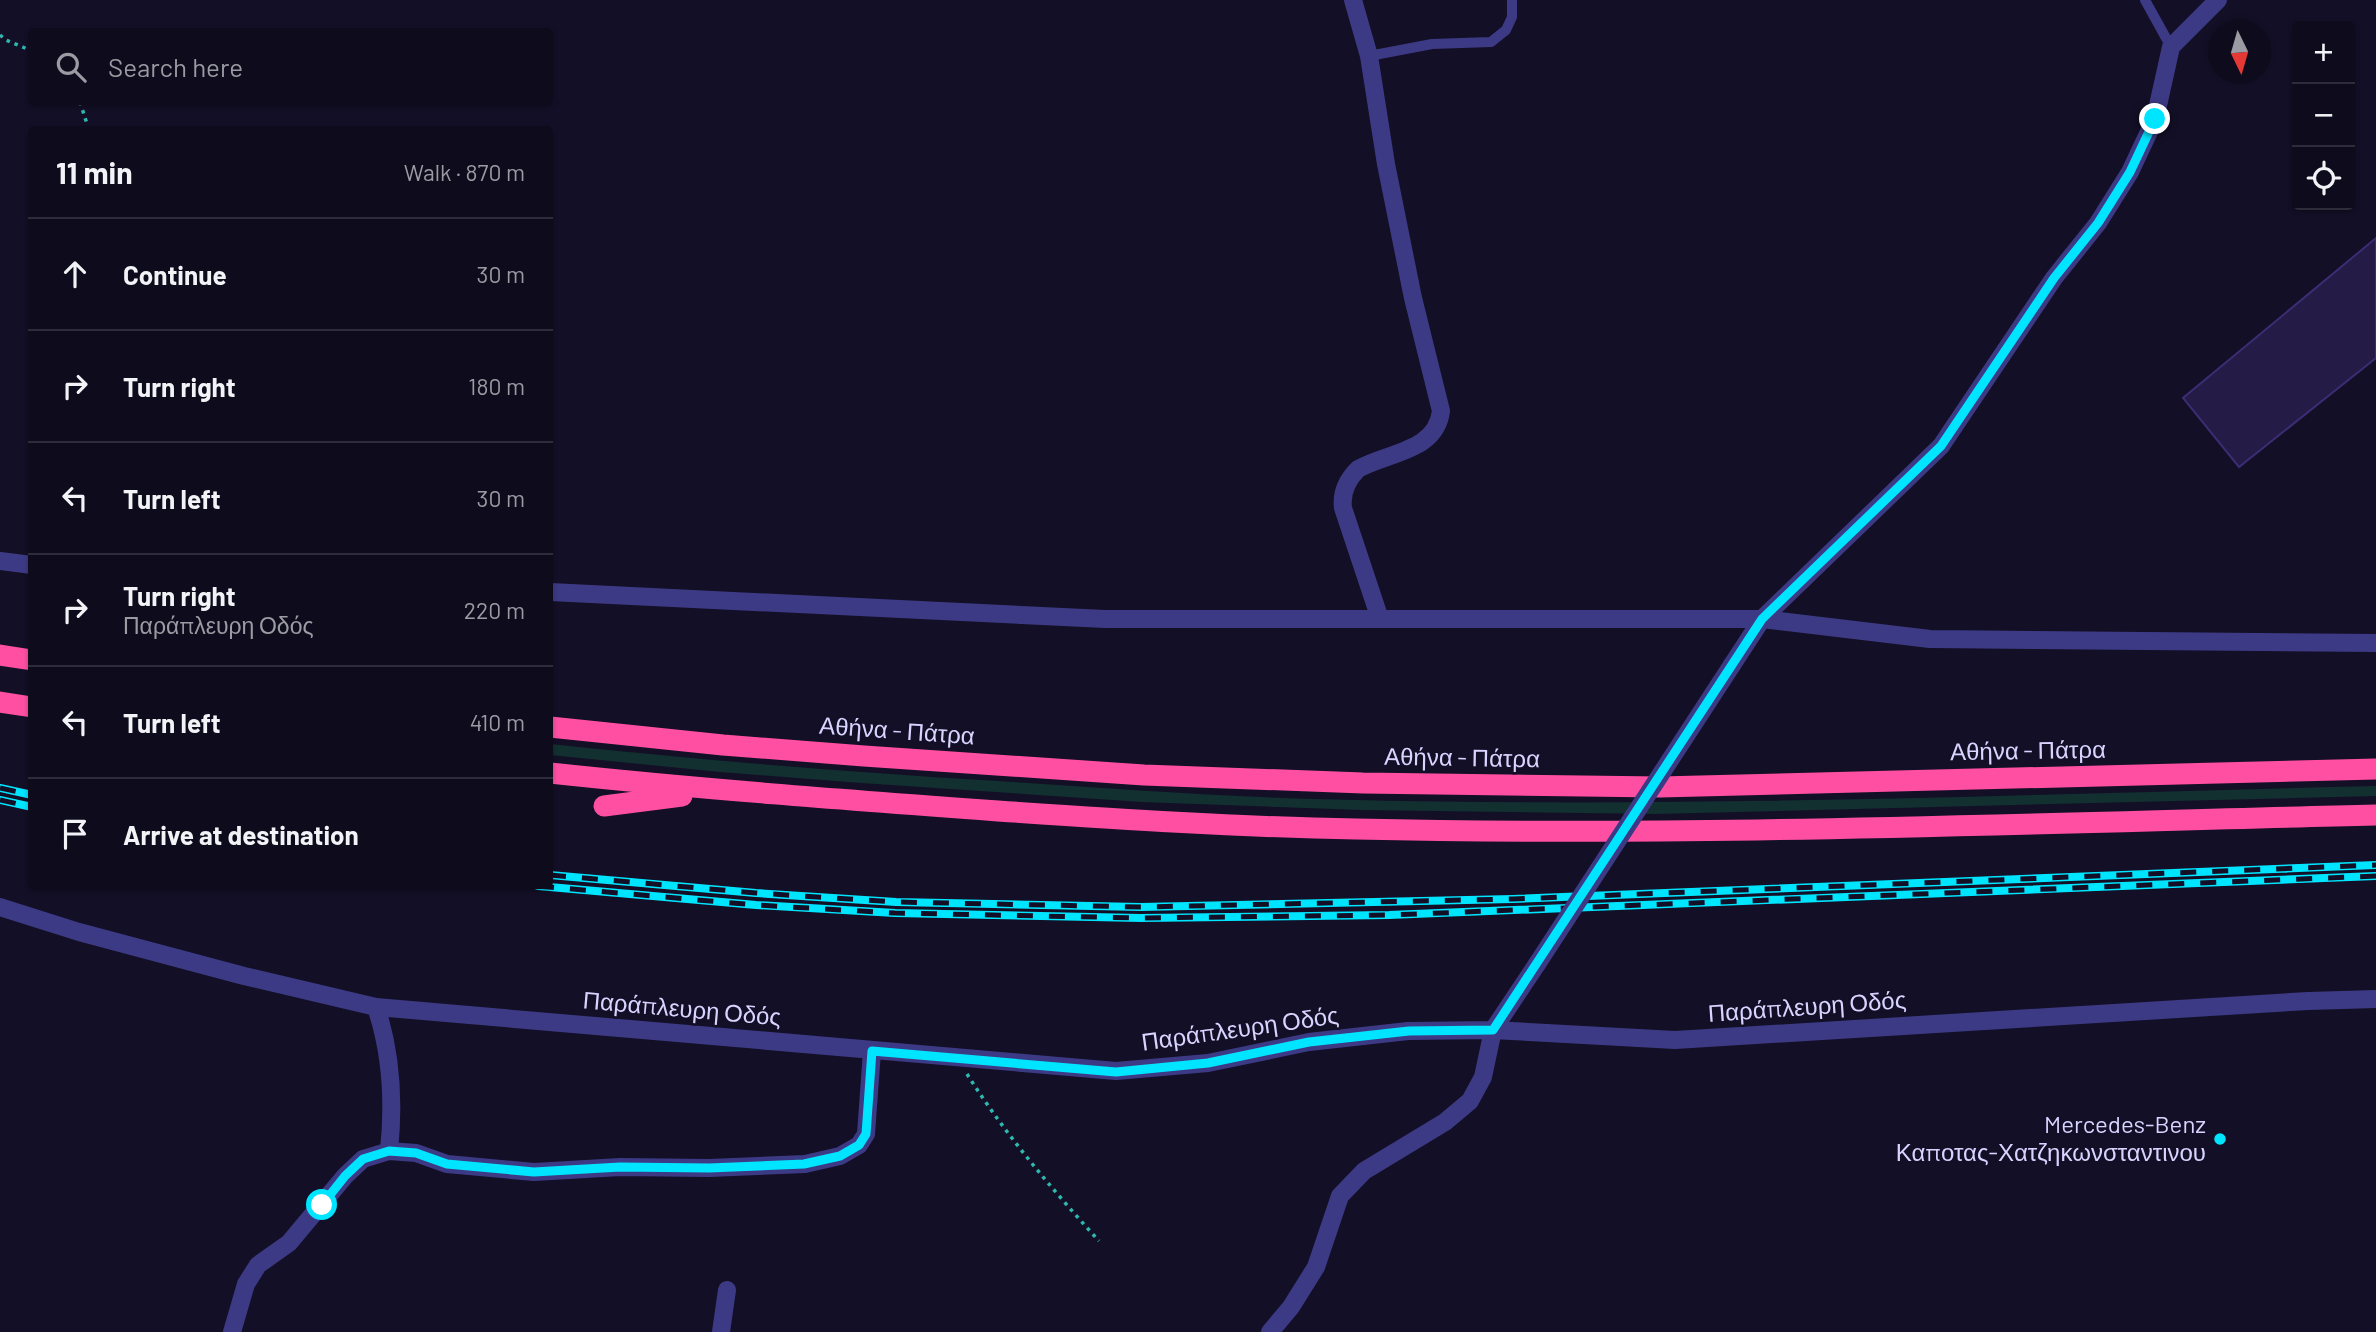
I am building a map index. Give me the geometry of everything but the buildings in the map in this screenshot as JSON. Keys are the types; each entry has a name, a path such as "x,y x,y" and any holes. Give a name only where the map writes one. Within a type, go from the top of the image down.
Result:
{"highway":[{"path":"0,655 28,659"},
{"path":"0,702 28,706"},
{"name":"Αθήνα - Πάτρα","path":"553,727 711,744 864,756 1144,775 1351,783 1660,786 2376,769"},
{"path":"553,773 718,791 1142,821 1361,829 1655,832 2376,815"},
{"path":"604,806 718,791"}],"street":[{"path":"1353,0 1369,57 1398,231 1441,411 1440,420 1432,436 1418,445 1358,469 1343,492 1346,516 1380,618"},
{"path":"1270,1332 1291,1307 1315,1267 1340,1196 1364,1171 1446,1122 1470,1101 1483,1077 1493,1030 1762,619 1941,446 2054,278 2098,223 2130,172 2155,119 2171,47 2218,0"},
{"path":"0,561 28,564"},
{"path":"553,592 1105,619 1762,619 1930,639 2376,643"},
{"name":"Παράπλευρη Οδός","path":"0,906 104,939 376,1007 1116,1072 1208,1063 1309,1042 1409,1031 1493,1030 1675,1040 2376,999"},
{"path":"376,1007 385,1033 388,1059 391,1108 389,1151"},
{"path":"232,1332 246,1284 258,1265 289,1243 345,1176 363,1159 389,1151 416,1153 447,1164 534,1172 620,1167 709,1168 804,1164 840,1156 859,1145 866,1134 872,1051"},
{"path":"721,1332 727,1290"}],"lane":[{"path":"1369,57 1432,44 1491,42 1506,30 1513,17 1512,0"},
{"path":"2145,0 2171,47"}],"path":[{"path":"0,35 28,49"},
{"path":"81,105 88,126"},
{"path":"956,1058 990,1111 1053,1191 1099,1241"}],"green space":[{"path":"553,744 886,774 1311,799 1484,802 1738,801 2376,786 2376,796 1655,814 1361,810 1142,802 720,772 553,755"}],"railway":[{"path":"0,788 28,794"},
{"path":"0,800 28,806"},
{"path":"553,875 896,902 1141,907 1513,899 2376,865"},
{"path":"553,887 756,905 895,913 1141,918 1389,915 2376,876"}],"place":[{"name":"Mercedes-Benz Καποτας-Χατζηκωνσταντινου","path":"2220,1139"}],"route":[{"path":"322,1205 345,1176 363,1159 389,1151 416,1153 447,1164 534,1172 620,1167 709,1168 804,1164 840,1156 859,1145 866,1134 872,1051 1116,1072 1208,1063 1309,1042 1409,1031 1493,1030 1762,619 1941,446 2054,278 2098,223 2130,172 2155,119"}]}
